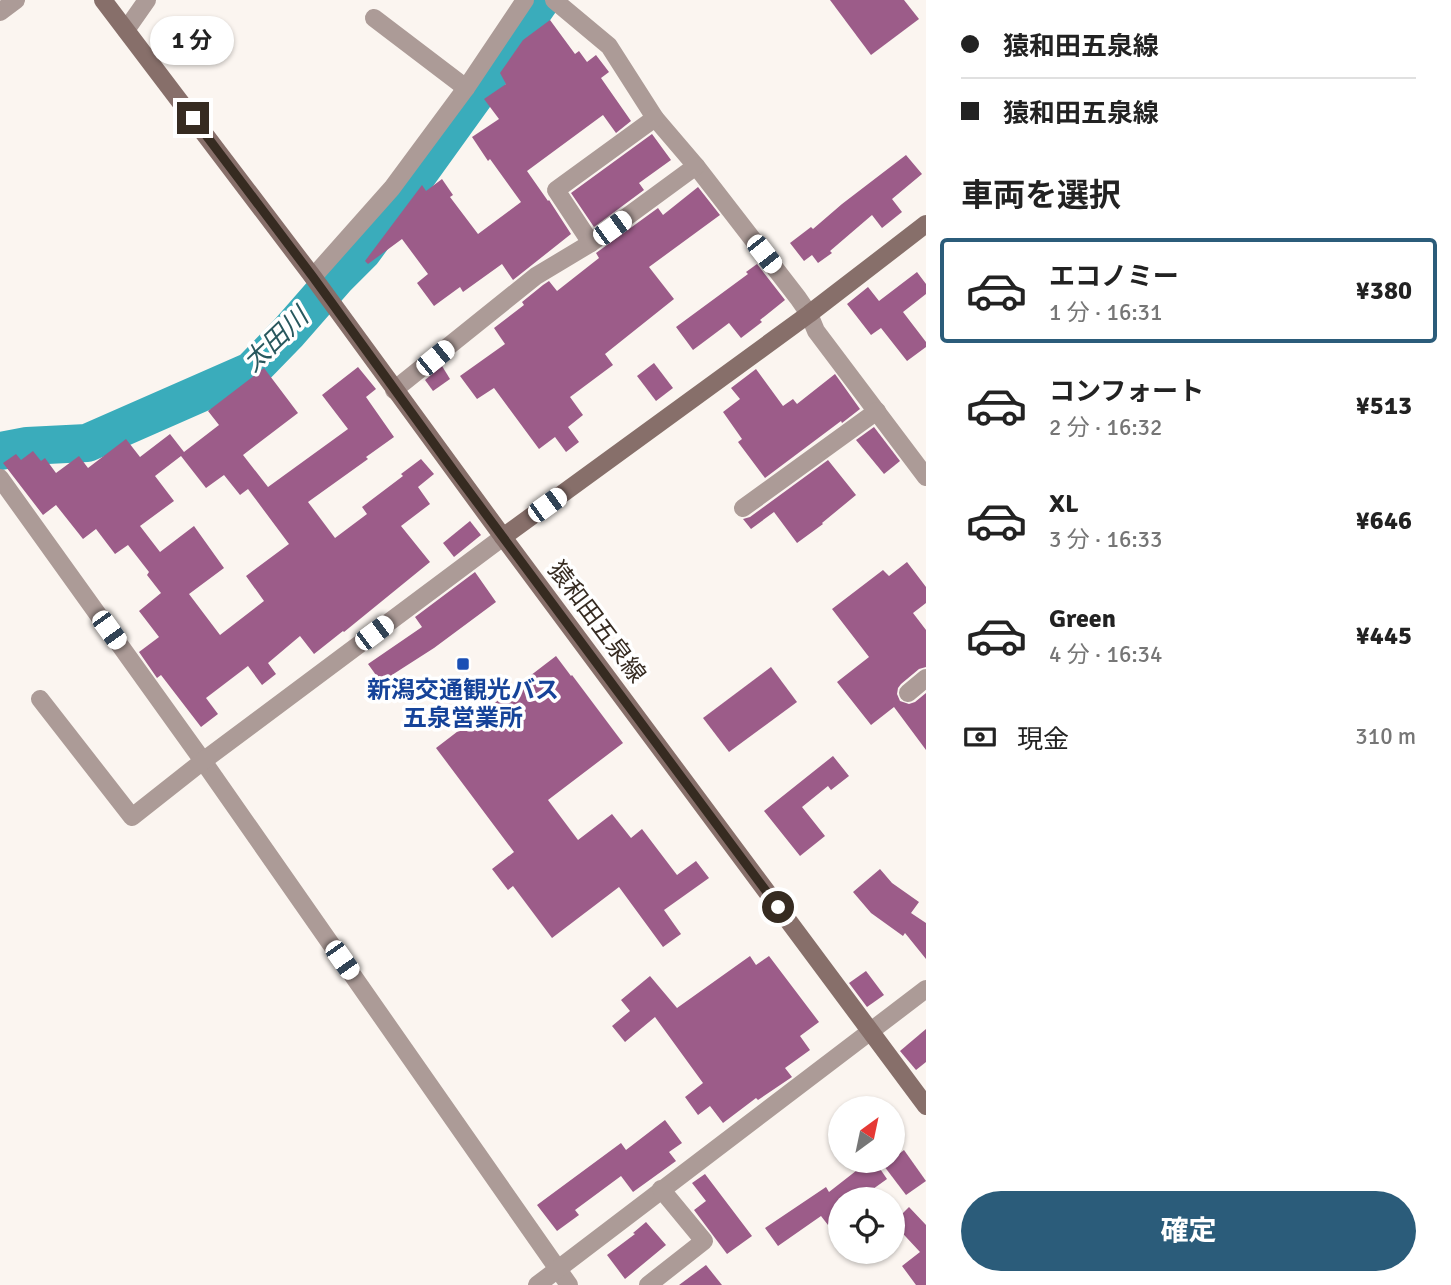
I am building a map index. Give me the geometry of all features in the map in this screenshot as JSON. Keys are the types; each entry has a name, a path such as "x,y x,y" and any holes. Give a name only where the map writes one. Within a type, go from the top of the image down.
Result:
{"main road":[{"name":"猿和田五泉線","path":"103,0 332,302 394,390 926,1106"},
{"path":"503,537 809,314 926,224"}],"street":[{"path":"0,12 16,0"},
{"path":"125,30 147,0"},
{"path":"313,277 391,188 466,88 524,0"},
{"path":"556,1 609,46 655,118 696,166 809,314 816,331 926,477"},
{"path":"373,18 466,88"},
{"path":"591,243 556,190 655,118"},
{"path":"394,390 536,276 591,243 696,166"},
{"path":"743,508 877,411"},
{"path":"0,478 203,761 569,1285"},
{"path":"40,699 132,817 503,537"},
{"path":"908,693 926,678"},
{"path":"537,1285 926,989"},
{"path":"648,1285 704,1241 661,1189"}],"building":[{"path":"830,0 904,0 919,19 871,55"},
{"path":"550,20 575,54 579,51 587,62 596,55 609,72 601,78 631,121 616,133 603,115 527,171 571,234 513,280 502,264 463,292 460,287 434,306 417,283 428,274 402,239 368,264 365,261 422,185 426,191 442,179 453,195 450,197 478,234 521,202 472,137 499,119 484,99 506,84 500,73 523,40"},
{"path":"652,134 671,160 639,183 644,190 594,227 571,193"},
{"path":"906,155 922,174 892,199 902,212 882,228 872,215 818,263 812,255 804,261 790,243 811,227 813,229"},
{"path":"698,187 720,215 649,267 674,299 605,354 613,365 570,397 583,415 568,427 579,442 566,452 555,437 539,449 494,388 477,399 460,376 505,344 494,328 524,305 522,302 543,285 549,281 557,291 599,258 596,253 658,208 663,215"},
{"path":"757,264 785,300 741,338 729,323 693,350 676,327 748,274 746,272"},
{"path":"917,272 926,284 926,294 903,312 926,342 926,347 907,361 881,328 871,335 847,304 868,287 879,301"},
{"path":"654,363 673,388 656,401 637,376"},
{"path":"442,366 450,379 433,391 425,380"},
{"path":"358,367 376,389 366,397 394,437 308,502 335,538 367,514 362,507 421,459 434,474 418,487 430,504 401,526 430,562 314,654 300,636 268,663 276,674 262,685 248,666 206,698 218,714 201,727 161,675 157,678 139,652 159,637 139,611 161,593 147,575 149,572 128,545 115,554 96,529 83,539 56,505 43,515 3,463 16,454 21,460 33,451 41,461 45,458 56,473 79,456 88,468 126,439 140,457 170,434 184,452 219,425 208,411 264,368 298,413 243,455 268,487 348,429 322,395","holes":["181,456 206,488 224,475 240,495 248,489 289,544 246,576 264,601 220,635 189,594 224,568 194,526 160,552 140,526 174,501 155,476"]},
{"path":"756,369 783,406 793,399 797,404 835,374 860,409 765,478 738,442 742,439 723,412 740,399 731,388"},
{"path":"874,427 900,461 884,474 856,440"},
{"path":"828,460 856,495 797,543 774,512 751,529 743,519 750,517"},
{"path":"470,521 481,535 454,557 443,543"},
{"path":"907,562 926,587 926,603 913,613 926,630 926,667 919,669 901,684 897,694 900,701 909,704 926,693 926,750 894,707 871,725 837,682 869,657 832,609 883,570 889,576"},
{"path":"475,572 496,602 434,648 381,682 368,664 422,627 415,617"},
{"path":"556,656 623,743 548,800 578,840 612,814 631,838 642,829 677,875 696,861 709,878 664,910 681,934 663,947 619,887 552,938 513,886 508,890 492,869 514,852 436,748"},
{"path":"771,667 797,702 729,752 703,718"},
{"path":"833,756 849,776 831,790 828,786 802,807 825,836 800,856 764,811"},
{"path":"880,869 892,883 919,902 911,913 926,923 926,959 905,933 903,936 871,913 853,892"},
{"path":"750,956 756,965 769,956 819,1022 800,1036 810,1050 785,1068 792,1077 758,1100 756,1098 723,1123 710,1106 698,1115 685,1097 703,1083 655,1017 625,1042 612,1026 630,1011 621,1000 650,976 677,1008"},
{"path":"866,971 884,995 867,1007 849,983"},
{"path":"926,1029 926,1062 916,1070 900,1051"},
{"path":"665,1120 682,1143 669,1152 676,1161 633,1192 621,1176 575,1210 579,1215 557,1231 537,1205 621,1143 626,1150"},
{"path":"905,1151 926,1181 906,1195 905,1187 900,1187 889,1173 905,1173"},
{"path":"853,1173 883,1173 887,1179 876,1187 835,1187"},
{"path":"705,1174 752,1236 727,1254 694,1210 706,1201 692,1183"},
{"path":"826,1187 828,1225 821,1216 778,1246 765,1228"},
{"path":"909,1207 926,1225 926,1285 916,1285 902,1266 920,1252 905,1236 905,1211"},
{"path":"646,1222 666,1245 625,1279 607,1255"},
{"path":"706,1265 722,1285 679,1285"}],"waterway":[{"name":"太田川","path":"0,451 27,446 87,443 251,371 363,251 541,0"}],"place":[{"name":"新潟交通観光バス 五泉営業所","path":"463,664"}],"route":[{"path":"193,118 778,907"}]}
